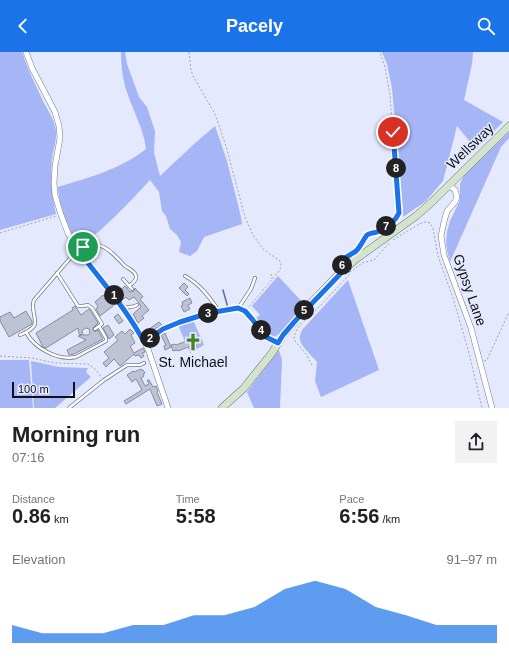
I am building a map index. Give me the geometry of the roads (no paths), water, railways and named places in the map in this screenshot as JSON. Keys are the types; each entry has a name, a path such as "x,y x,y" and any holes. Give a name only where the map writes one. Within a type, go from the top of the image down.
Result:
{"main road":[{"name":"Wellsway","path":"222,408 244,388 265,362 283,335 296,320 369,250 416,216 432,202 509,126"}],"street":[{"path":"26,52 32,68 55,112 59,126 60,138 55,166 54,183 55,195 61,215 78,250 124,308 135,325 148,349 168,408"},
{"name":"Gypsy Lane","path":"448,185 455,190 457,196 455,202 447,211 444,222 441,236 444,255 471,328 492,408"},
{"path":"144,342 163,329 180,322 209,313 238,308 245,311 266,337 278,343"}],"lane":[{"path":"20,335 33,327 35,323 32,308 34,300 72,255 78,250 92,244 106,248 135,274 135,281 130,287 124,279"},
{"path":"57,273 78,306 88,306 92,308 102,324 95,329"},
{"path":"185,276 196,283 220,311"},
{"path":"238,308 251,289 255,278"},
{"path":"124,308 128,306 134,307 137,305"},
{"path":"26,332 33,342 44,350 58,356 70,358 76,357 106,341 106,338 99,326"},
{"path":"69,408 104,380 127,365 140,365 144,363"}],"waterway":[{"path":"223,290 228,308"}],"place":[{"name":"St. Michael","path":"193,342"}]}
